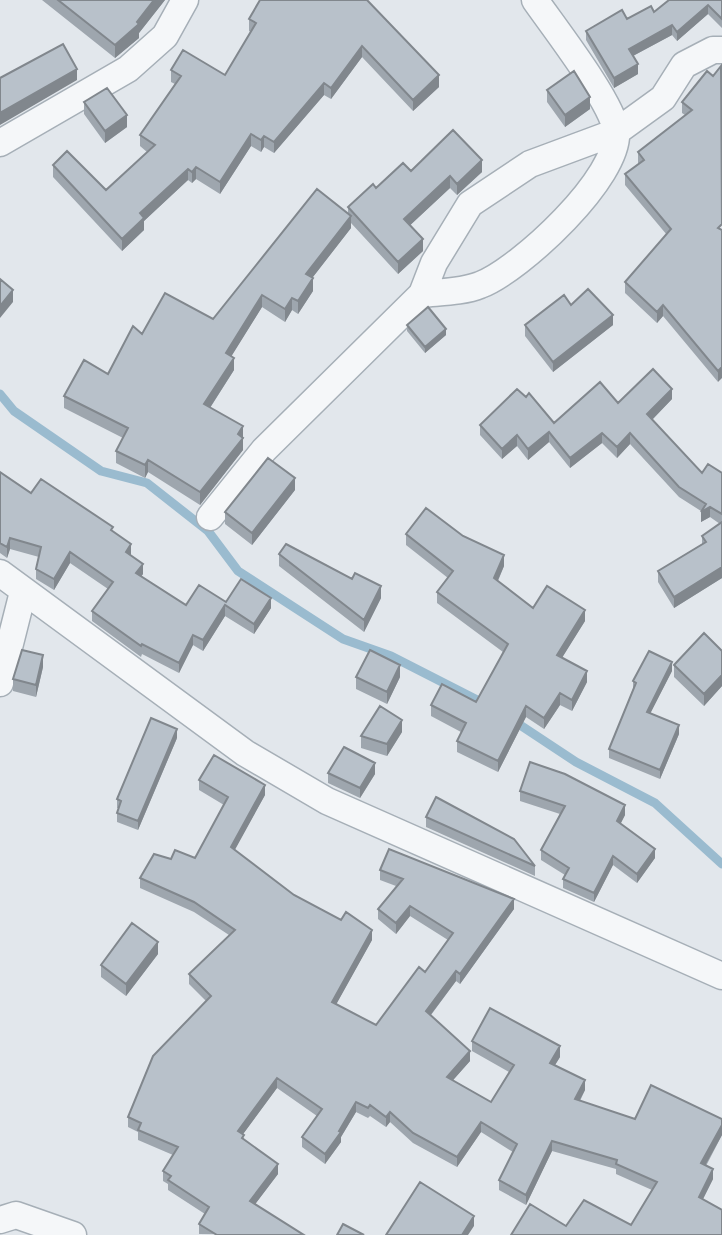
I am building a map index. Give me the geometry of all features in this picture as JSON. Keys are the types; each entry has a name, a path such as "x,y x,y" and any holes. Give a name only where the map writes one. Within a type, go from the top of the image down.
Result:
{"street":[{"path":"0,143 128,69 165,36 185,0"},
{"path":"422,294 479,286 535,250 604,174 616,132 606,106 535,0"},
{"path":"210,517 264,450 422,294 434,263 470,204 530,164 616,132 663,98 684,65 713,50 722,50"},
{"path":"0,573 245,753 327,802 722,976"},
{"path":"0,683 23,592"},
{"path":"0,1220 16,1215 73,1235"}],"building":[{"path":"58,0 154,0 137,22 139,24 115,45"},
{"path":"260,0 367,0 439,75 413,100 362,46 331,88 324,83 274,142 264,136 261,140 251,134 220,182 196,167 192,172 188,169 140,213 144,218 122,239 53,165 67,151 106,190 155,145 140,135 181,76 171,70 183,50 225,75 256,23 249,19"},
{"path":"669,0 722,0 722,19 708,5 677,32 672,25 629,49 638,64 614,78 586,31 622,10 627,19 651,6 654,12"},
{"path":"63,44 77,69 0,113 0,78"},
{"path":"721,66 722,224 718,228 722,230 722,367 718,371 663,305 657,312 625,282 671,229 625,174 644,160 638,152 692,110 682,102 707,71 713,76"},
{"path":"574,71 590,97 565,115 547,90"},
{"path":"107,88 127,115 105,131 84,102"},
{"path":"453,130 482,160 457,184 450,176 404,219 423,239 398,262 348,207 373,184 376,188 403,163 411,171"},
{"path":"317,189 351,216 306,274 313,278 298,301 292,298 285,309 262,295 226,353 234,358 204,404 243,426 238,434 243,438 200,492 148,460 145,465 116,451 128,428 64,396 84,360 108,374 133,326 142,334 165,293 213,319"},
{"path":"0,279 13,290 0,306"},
{"path":"588,289 613,315 553,362 525,325 564,295 571,305"},
{"path":"428,307 446,329 425,347 407,325"},
{"path":"653,369 672,389 647,414 702,473 708,464 722,473 722,514 710,507 701,512 706,504 679,487 630,433 617,447 602,433 570,458 549,432 528,449 517,435 502,449 480,425 517,389 526,397 529,393 554,423 600,382 618,403"},
{"path":"268,458 295,478 252,533 225,512"},
{"path":"0,472 31,493 41,479 113,527 111,530 131,544 126,552 143,564 136,573 186,605 199,585 226,602 241,579 271,598 254,624 225,605 203,640 193,635 179,663 142,644 141,646 92,611 113,582 70,552 54,579 36,569 41,547 10,538 7,547 0,543"},
{"path":"426,508 463,536 504,555 494,578 533,608 547,586 585,610 557,655 587,671 572,700 560,693 544,718 526,706 498,761 457,741 466,723 431,705 442,684 476,702 508,644 437,592 453,571 406,534"},
{"path":"722,522 722,567 674,597 658,571 706,542 702,536"},
{"path":"286,544 352,579 355,573 381,586 364,620 279,554"},
{"path":"704,633 722,651 722,675 704,694 674,665"},
{"path":"22,650 43,655 36,685 13,679"},
{"path":"370,650 400,665 387,692 356,677"},
{"path":"649,651 672,662 647,712 679,725 660,770 609,749 636,683 633,681"},
{"path":"380,706 402,720 387,744 361,736"},
{"path":"151,718 177,729 138,821 117,813 121,801 117,799"},
{"path":"344,747 375,763 360,788 328,773"},
{"path":"214,755 265,785 231,847 294,895 341,920 346,912 372,930 332,1002 376,1025 419,967 425,972 453,933 410,906 396,923 378,909 403,879 380,870 389,849 514,899 460,974 456,971 426,1011 470,1051 447,1077 491,1102 514,1065 472,1041 490,1008 560,1046 550,1063 585,1080 575,1099 635,1119 651,1085 722,1119 722,1125 701,1163 713,1169 699,1197 722,1210 722,1235 511,1235 530,1204 566,1226 584,1200 631,1225 657,1182 616,1164 617,1160 552,1141 526,1195 499,1180 517,1144 481,1122 457,1157 413,1133 390,1112 386,1117 370,1105 368,1108 356,1102 339,1131 341,1132 325,1154 302,1137 322,1109 277,1078 238,1131 244,1135 242,1138 278,1164 250,1201 304,1235 217,1235 199,1224 209,1207 168,1180 171,1176 163,1171 178,1147 138,1130 141,1123 128,1117 153,1056 211,996 189,974 235,930 194,902 140,878 154,854 171,859 175,850 195,858 228,797 199,780"},
{"path":"530,762 565,774 625,805 617,821 655,849 637,874 613,856 594,893 563,879 569,868 541,850 565,806 520,791"},
{"path":"436,797 514,839 535,866 426,817"},
{"path":"132,923 158,942 126,984 101,965"},
{"path":"420,1182 474,1216 462,1235 386,1235"},
{"path":"343,1224 364,1235 337,1235"}],"waterway":[{"path":"0,394 14,411 101,471 147,483 208,531 238,571 343,639 391,656 487,705"},
{"path":"514,721 576,762 655,803 722,864"}]}
